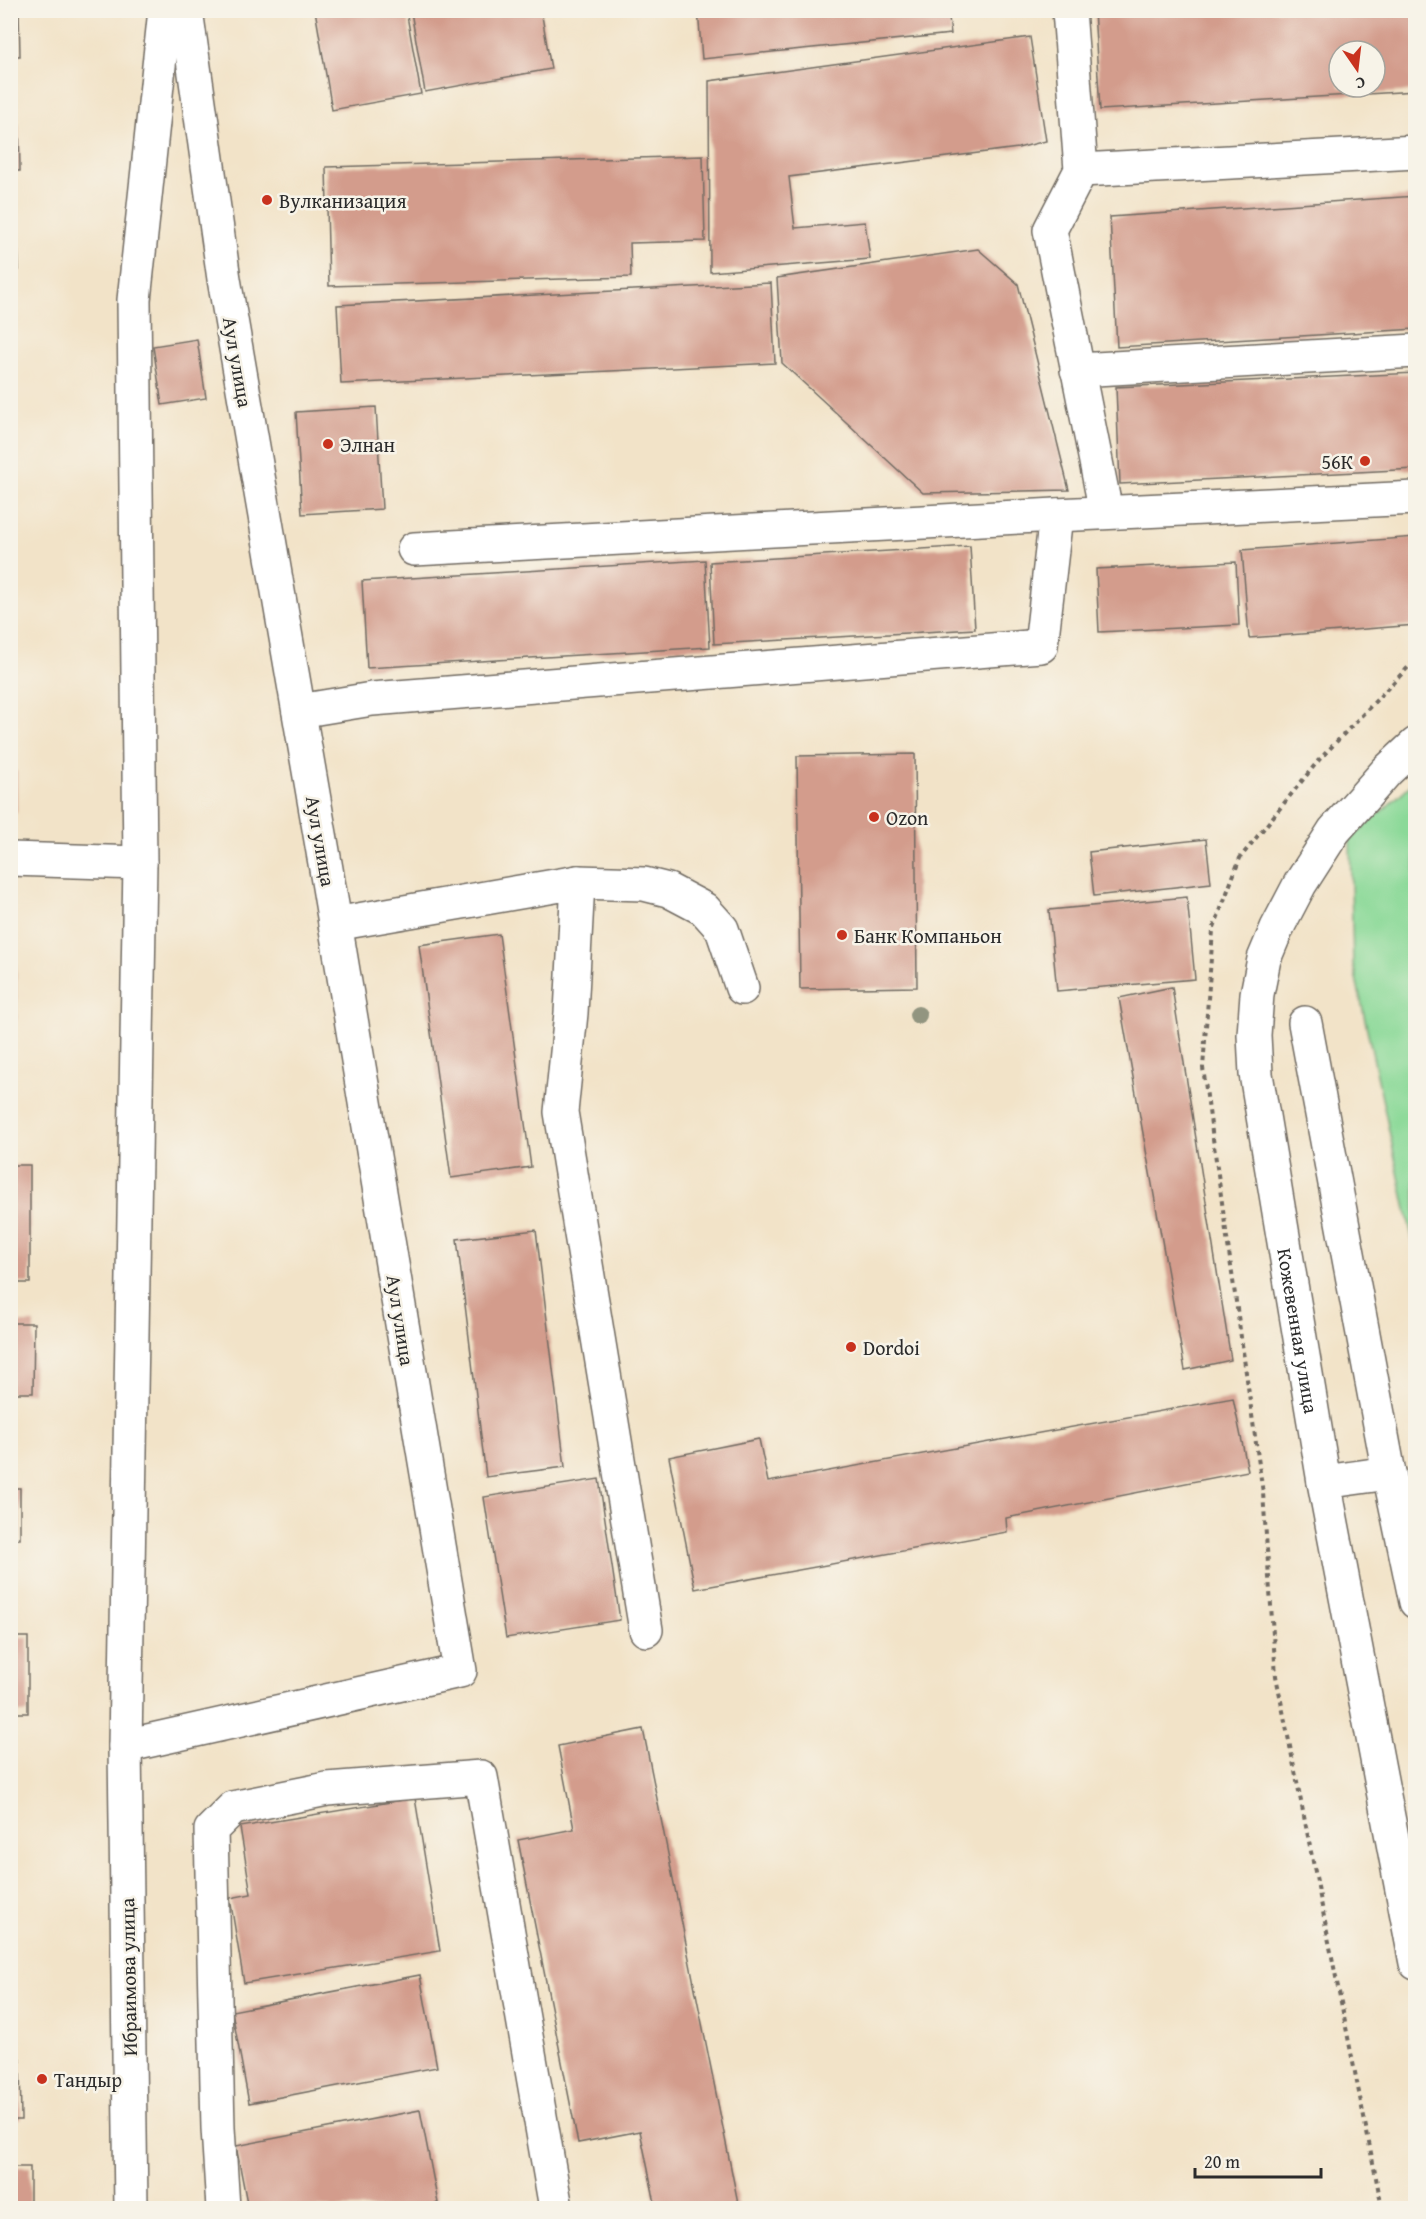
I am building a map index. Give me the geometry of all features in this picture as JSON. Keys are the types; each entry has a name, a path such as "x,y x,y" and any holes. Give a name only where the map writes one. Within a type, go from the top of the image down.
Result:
{"street":[{"name":"Ибраимова улица","path":"131,2208 125,1746 140,863 134,300 165,10"},
{"name":"Аул улица","path":"125,1746 460,1671 224,279 186,10"},
{"path":"1069,10 1081,170 1050,230 1106,512"},
{"path":"1081,170 1416,152"},
{"path":"1077,370 1416,351"},
{"path":"414,549 1416,498"},
{"path":"298,711 384,698 1041,646 1056,515"},
{"name":"Кожевенная улица","path":"1416,744 1387,771 1334,831 1300,884 1264,959 1257,994 1254,1035 1256,1074 1324,1482 1416,1963"},
{"path":"10,859 140,863"},
{"path":"578,882 571,1013 561,1112 646,1630"},
{"path":"335,924 578,882 644,884 668,890 704,909 722,928 742,988"},
{"path":"1305,1023 1389,1473 1416,1602"},
{"path":"1324,1482 1389,1473"},
{"path":"223,2208 211,1830 232,1808 285,1797 327,1789 481,1778 556,2208"}],"green space":[{"path":"1415,781 1415,1251 1353,964 1350,840"}],"building":[{"path":"10,10 19,10 20,56 10,56"},
{"path":"315,10 406,10 421,94 332,110"},
{"path":"417,10 541,10 551,69 425,92 411,12"},
{"path":"698,10 948,10 951,34 702,59"},
{"path":"1094,10 1416,10 1416,91 1387,93 1387,39 1327,39 1327,96 1100,110"},
{"path":"1030,37 1046,141 1018,148 789,177 795,228 865,222 870,259 710,272 709,81"},
{"path":"10,124 19,124 20,171 10,171"},
{"path":"703,156 705,241 630,243 631,277 329,286 326,167"},
{"path":"1416,196 1416,329 1117,347 1110,217"},
{"path":"10,215 17,215 19,270 10,270"},
{"path":"978,249 1018,284 1069,490 923,493 782,363 777,278"},
{"path":"771,283 775,363 341,384 337,305"},
{"path":"197,339 206,398 162,405 153,346"},
{"path":"1416,373 1416,469 1120,484 1116,387"},
{"path":"376,407 382,509 302,514 296,412"},
{"path":"1416,537 1416,625 1249,638 1242,550"},
{"path":"970,546 975,629 714,644 710,562"},
{"path":"705,560 710,647 367,668 362,581"},
{"path":"1236,562 1239,625 1099,632 1096,569"},
{"path":"915,754 917,987 800,989 797,756"},
{"path":"10,771 17,771 17,813 10,813"},
{"path":"1206,839 1211,883 1094,896 1089,852"},
{"path":"1187,897 1195,979 1057,991 1049,910"},
{"path":"499,934 531,1167 451,1178 419,945"},
{"path":"10,958 16,958 17,1020 10,1020"},
{"path":"1172,987 1231,1360 1185,1370 1119,998"},
{"path":"10,1165 30,1165 30,1283 10,1283"},
{"path":"536,1230 565,1467 486,1477 457,1239"},
{"path":"10,1323 34,1323 33,1393 10,1393"},
{"path":"1233,1398 1248,1471 1006,1518 1007,1532 695,1589 669,1457 759,1439 768,1482"},
{"path":"599,1479 620,1620 506,1638 484,1497"},
{"path":"10,1488 20,1488 20,1539 10,1539"},
{"path":"10,1637 28,1637 28,1713 10,1713"},
{"path":"643,1729 739,2208 656,2208 640,2131 578,2143 518,1840 574,1829 558,1746"},
{"path":"415,1798 440,1951 244,1983 230,1898 251,1894 240,1827"},
{"path":"420,1975 437,2067 249,2103 232,2011"},
{"path":"10,2060 20,2060 21,2120 10,2120"},
{"path":"420,2110 438,2203 412,2208 248,2208 236,2146"},
{"path":"10,2167 30,2167 30,2208 10,2208"}],"place":[{"name":"Вулканизация","path":"267,200"},
{"name":"Элнан","path":"328,444"},
{"name":"56К","path":"1365,461"},
{"name":"Ozon","path":"874,817"},
{"name":"Банк Компаньон","path":"842,935"},
{"name":"Dordoi","path":"851,1347"},
{"name":"Тандыр","path":"42,2079"}]}
